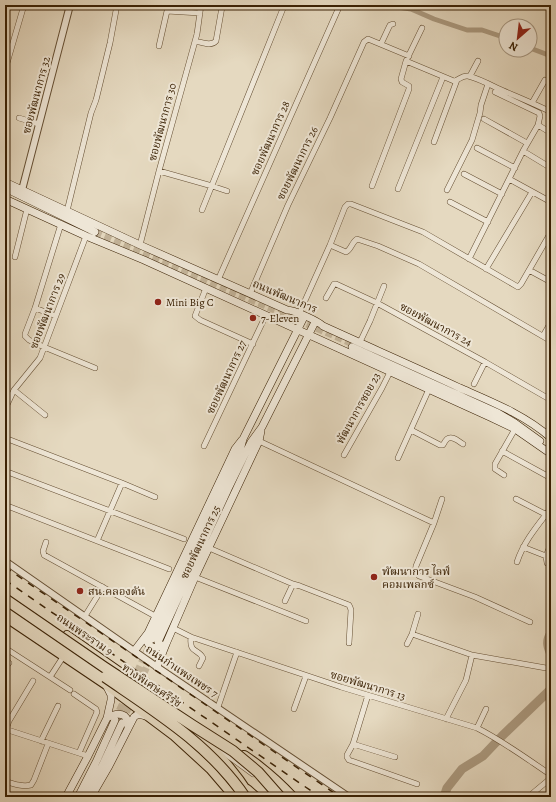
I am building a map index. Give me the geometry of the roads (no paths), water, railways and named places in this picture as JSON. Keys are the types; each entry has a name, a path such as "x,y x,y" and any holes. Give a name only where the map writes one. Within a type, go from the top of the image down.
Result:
{"highway":[{"name":"ทางพิเศษศรีรัช","path":"5,599 104,667 233,752 258,772 280,797"},
{"name":"ทางพิเศษศรีรัช","path":"5,609 163,717 215,759 237,785 248,795 255,797"},
{"path":"5,616 53,641"},
{"path":"190,726 229,747 256,764 268,773 292,797"}],"main road":[{"name":"ถนนพัฒนาการ","path":"5,182 67,211 93,233"},
{"name":"ถนนพัฒนาการ","path":"5,188 144,260 309,335 354,345 508,414 551,439"},
{"name":"ถนนพัฒนาการ","path":"5,192 93,233"},
{"name":"ถนนพัฒนาการ","path":"5,199 61,224 140,245 250,294 320,323 354,345 390,372 515,429 551,454"},
{"path":"301,316 323,326"},
{"name":"ซอยพัฒนาการ 25","path":"153,638 240,450 243,439 298,330 301,316"},
{"name":"ซอยพัฒนาการ 25","path":"135,650 153,638 251,442 262,427 315,322"},
{"name":"ถนนพัฒนาการ","path":"354,345 507,418 530,433 551,450"},
{"path":"278,369 287,371 289,375"},
{"name":"ซอยพัฒนาการ 25","path":"157,667 195,577 258,441 262,427"},
{"name":"ซอยพัฒนาการ 25","path":"153,638 156,616 235,448 243,439"},
{"name":"ถนนพระราม 9","path":"5,594 164,704 215,750 232,769 248,795"},
{"path":"5,616 106,685 174,736 210,769 234,797"},
{"path":"153,638 146,639 148,645 151,647 156,648 166,644"},
{"path":"66,797 107,718 111,695 106,685"},
{"path":"107,718 119,713 127,719 128,728"},
{"path":"91,797 136,715 140,714 148,717"},
{"path":"78,797 118,722 103,764 85,797"}],"street":[{"path":"5,70 24,5"},
{"name":"ซอยพัฒนาการ 32","path":"22,190 70,5"},
{"path":"67,211 110,43 117,5"},
{"path":"158,46 169,5"},
{"name":"ซอยพัฒนาการ 30","path":"140,245 195,41 201,5"},
{"path":"202,210 284,6"},
{"name":"ซอยพัฒนาการ 28","path":"218,280 340,6"},
{"path":"195,41 211,44 216,41 222,7"},
{"path":"167,11 200,13"},
{"path":"394,24 390,25 381,44 409,56"},
{"path":"372,186 409,89 409,86 402,82 401,79 406,61 422,28"},
{"name":"ซอยพัฒนาการ 26","path":"250,294 288,205 330,118 364,42 368,39 381,44"},
{"path":"406,61 454,81 464,76 470,76 551,112"},
{"path":"470,76 478,62"},
{"path":"398,189 443,77"},
{"path":"434,142 457,80"},
{"path":"532,103 545,80"},
{"path":"448,190 472,140 480,112 480,105 488,84"},
{"path":"469,259 527,143 538,126 540,116 539,113 495,92"},
{"path":"19,118 39,124"},
{"path":"484,119 527,143"},
{"path":"538,126 551,132"},
{"path":"477,148 515,168"},
{"path":"523,151 551,168"},
{"path":"159,171 227,191"},
{"path":"464,174 502,194"},
{"path":"509,179 551,202"},
{"path":"486,269 532,192"},
{"path":"450,202 488,222"},
{"path":"301,316 345,208 348,204 423,232 518,287 551,232"},
{"path":"15,257 27,209"},
{"path":"61,224 25,336 29,340 44,347 95,368"},
{"name":"ซอยพัฒนาการ 29","path":"5,409 14,390 40,358 56,316 93,233"},
{"path":"330,245 344,252 348,252 357,239 385,249 419,264 551,341"},
{"path":"529,270 551,282"},
{"name":"ซอยพัฒนาการ 24","path":"326,298 335,284 377,303 551,400"},
{"path":"354,345 377,303 384,286"},
{"path":"206,288 195,316 253,344"},
{"path":"35,308 56,316"},
{"name":"ซอยพัฒนาการ 27","path":"204,446 266,315"},
{"path":"543,336 551,322"},
{"path":"474,384 485,362"},
{"name":"พัฒนาการซอย 23","path":"344,455 390,372"},
{"path":"398,458 429,389"},
{"path":"14,390 45,415"},
{"path":"504,475 494,467 502,450 515,429"},
{"path":"411,430 440,445 443,445 450,437 462,444"},
{"path":"5,438 155,497"},
{"path":"258,441 434,523"},
{"path":"502,450 551,478"},
{"path":"5,471 184,539"},
{"path":"97,541 122,483"},
{"path":"442,499 415,571 419,576 475,597 530,622"},
{"path":"516,499 550,511 530,535 521,551 518,562"},
{"path":"5,505 170,568"},
{"path":"46,542 43,551 44,555 156,616"},
{"path":"547,564 546,556 550,546"},
{"path":"523,547 546,556"},
{"path":"209,548 293,584 348,605 351,610 349,643"},
{"name":"ถนนกำแพงเพชร 7","path":"5,561 135,650 157,667 349,797"},
{"path":"195,577 306,621"},
{"path":"285,601 293,584"},
{"path":"85,616 103,587"},
{"path":"407,644 412,634 418,614"},
{"name":"ซอยพัฒนาการ 13","path":"173,628 191,637 306,676 477,728 498,739 551,776"},
{"path":"412,634 472,655 546,668"},
{"path":"191,637 190,643 193,650 203,658 199,666"},
{"path":"5,648 96,709 97,712 79,753"},
{"path":"218,707 237,652"},
{"path":"446,719 466,680 472,655"},
{"path":"50,677 63,656"},
{"path":"5,668 9,663"},
{"path":"294,709 306,676"},
{"path":"33,682 5,729 88,756"},
{"path":"368,695 353,744 347,757 349,760 417,784"},
{"path":"41,741 58,706"},
{"path":"477,728 486,709"},
{"path":"202,737 285,797"},
{"path":"5,781 20,786 30,785 34,780 48,744"},
{"path":"353,744 395,757"},
{"path":"531,797 533,793 551,776"}],"waterway":[{"path":"385,5 411,9 434,19 467,30 482,30 498,35"},
{"path":"538,51 551,56"},
{"path":"551,633 548,639 551,654"},
{"path":"444,797 447,788 462,769 483,756 551,689"}],"tunnel":[{"path":"95,232 353,344"},
{"path":"115,720 152,640"},
{"path":"122,722 157,644"}],"railway":[{"path":"5,567 340,797"},
{"path":"5,580 320,797"}],"place":[{"name":"Mini Big C","path":"158,302"},
{"name":"7-Eleven","path":"253,318"},
{"name":"พัฒนาการ ไลฟ์ คอมเพลกซ์","path":"374,577"},
{"name":"สน.คลองตัน","path":"80,591"}]}
